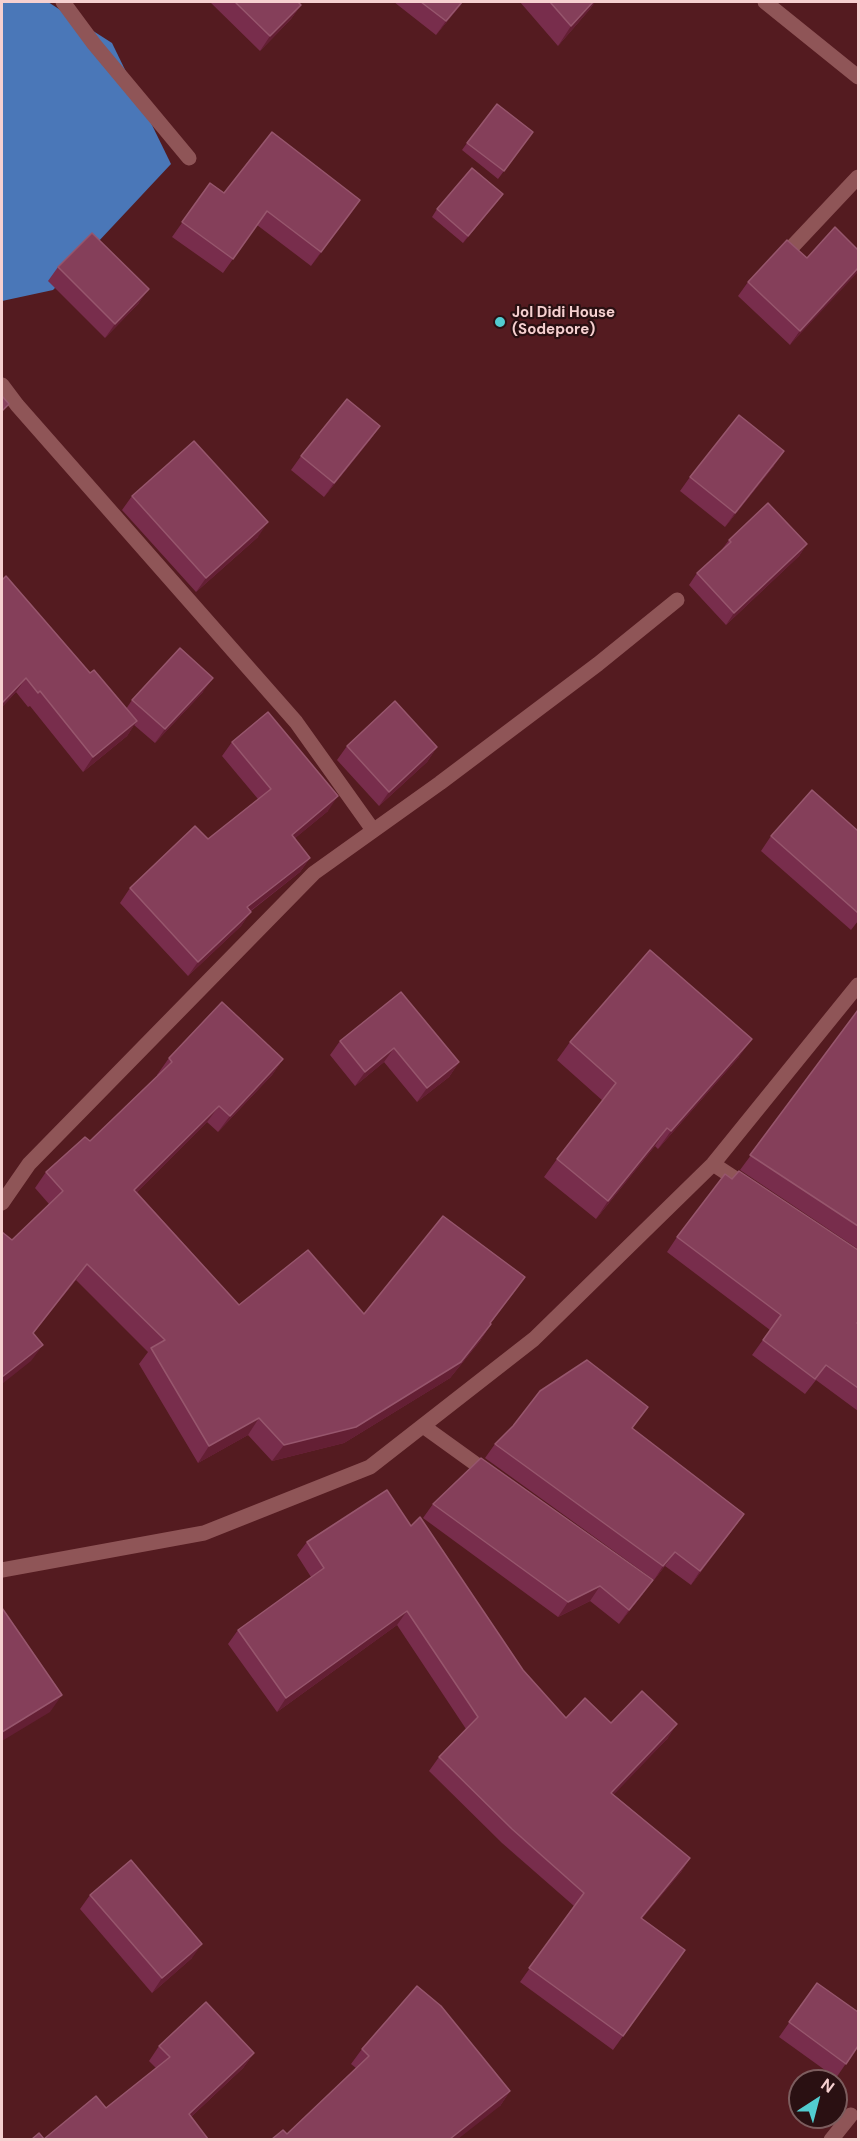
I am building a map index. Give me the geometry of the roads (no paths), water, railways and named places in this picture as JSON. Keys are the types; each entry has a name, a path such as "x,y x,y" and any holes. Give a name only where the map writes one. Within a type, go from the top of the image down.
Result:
{"street":[{"path":"63,2 94,44 189,158"},
{"path":"765,2 858,77"},
{"path":"792,247 858,177"},
{"path":"2,385 17,405 296,722 373,830"},
{"path":"2,1203 29,1164 314,873 598,664 676,600"},
{"path":"2,1570 204,1533 370,1467 534,1339 713,1164 858,985"},
{"path":"713,1164 762,1196"},
{"path":"423,1426 500,1481"},
{"path":"831,2139 851,2115"}],"water":[{"path":"2,2 48,2 112,43 171,164 53,290 2,301"}],"place":[{"name":"Jol Didi House (Sodepore)","path":"500,322"}]}
